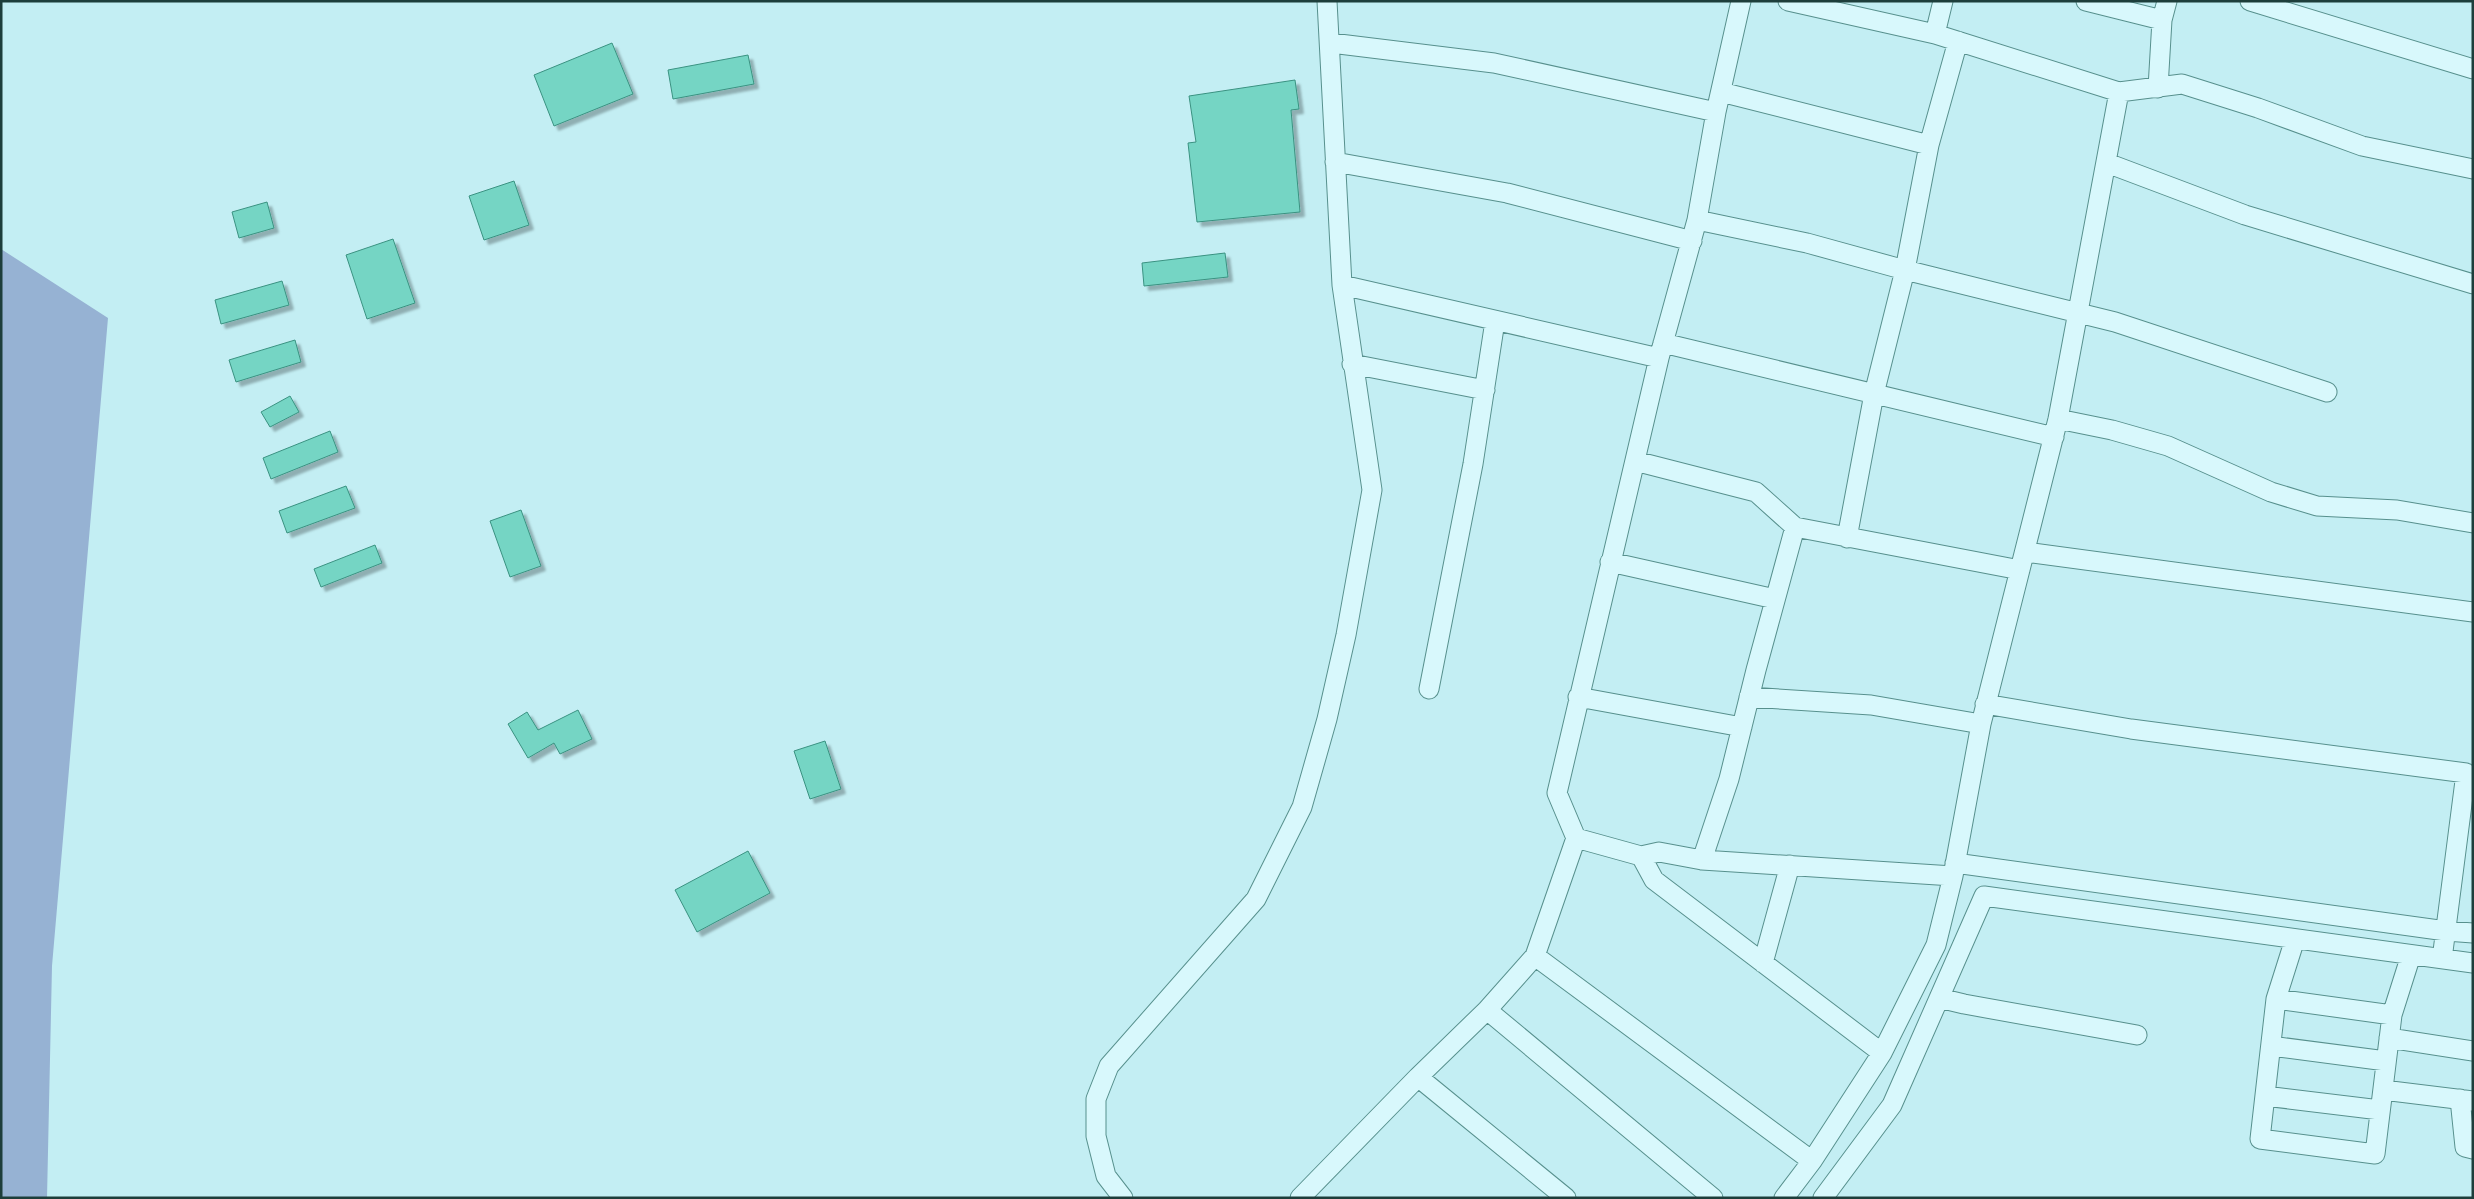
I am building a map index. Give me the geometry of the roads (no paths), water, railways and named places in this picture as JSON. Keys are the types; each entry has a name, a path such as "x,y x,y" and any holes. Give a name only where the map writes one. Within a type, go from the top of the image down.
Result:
{"street":[{"path":"1123,1198 1106,1176 1096,1136 1096,1099 1109,1066 1256,899 1302,807 1328,719 1346,635 1372,490 1352,364 1342,285 1331,43 1327,1"},
{"path":"1300,1198 1418,1077 1487,1010 1535,956 1576,838 1557,793 1578,697 1661,351 1697,220 1720,92 1741,1"},
{"path":"1788,1 1935,34 2119,92 2182,84 2258,108 2362,146 2473,169"},
{"path":"1935,34 1943,1"},
{"path":"2086,1 2162,20"},
{"path":"2158,88 2162,20 2167,1"},
{"path":"2250,1 2473,69"},
{"path":"1847,538 1874,394 1904,270 1929,145 1958,41"},
{"path":"1331,43 1494,63 1716,112"},
{"path":"1720,92 1929,145"},
{"path":"1784,1198 1812,1161 1882,1053 1936,945 1954,869 1980,724 2058,419 2119,92"},
{"path":"1335,162 1507,193 1692,241"},
{"path":"2107,163 2245,215 2473,284"},
{"path":"1697,220 1807,243 1904,270 2079,312 2115,322 2327,392"},
{"path":"1342,285 1495,321 1661,351 1874,394 2054,437"},
{"path":"1429,688 1473,464 1495,321"},
{"path":"1352,364 1485,390"},
{"path":"2058,419 2112,430 2168,446 2270,492 2317,506 2397,510 2473,524"},
{"path":"1635,460 1756,492 1795,527 2020,570"},
{"path":"1702,860 1729,779 1795,527"},
{"path":"2025,552 2473,612"},
{"path":"1610,562 1775,600"},
{"path":"1578,697 1742,727"},
{"path":"1749,697 1871,705 1980,724"},
{"path":"1985,704 2131,729 2466,773 2442,959"},
{"path":"1576,838 1641,856 1659,852 1702,860 1790,865 1954,869 2473,933"},
{"path":"1641,856 1654,880 1882,1053"},
{"path":"1763,963 1790,865"},
{"path":"1823,1198 1892,1105 1984,896 2473,963"},
{"path":"2295,939 2276,999 2260,1138 2375,1154 2392,1015 2411,954"},
{"path":"1535,956 1812,1161"},
{"path":"1939,998 2137,1035"},
{"path":"2276,999 2392,1015"},
{"path":"1487,1010 1713,1198"},
{"path":"2389,1038 2473,1051"},
{"path":"2271,1046 2386,1061"},
{"path":"1418,1077 1566,1198"},
{"path":"2383,1090 2466,1100 2465,1147 2473,1149"},
{"path":"2265,1096 2380,1110"}]}
